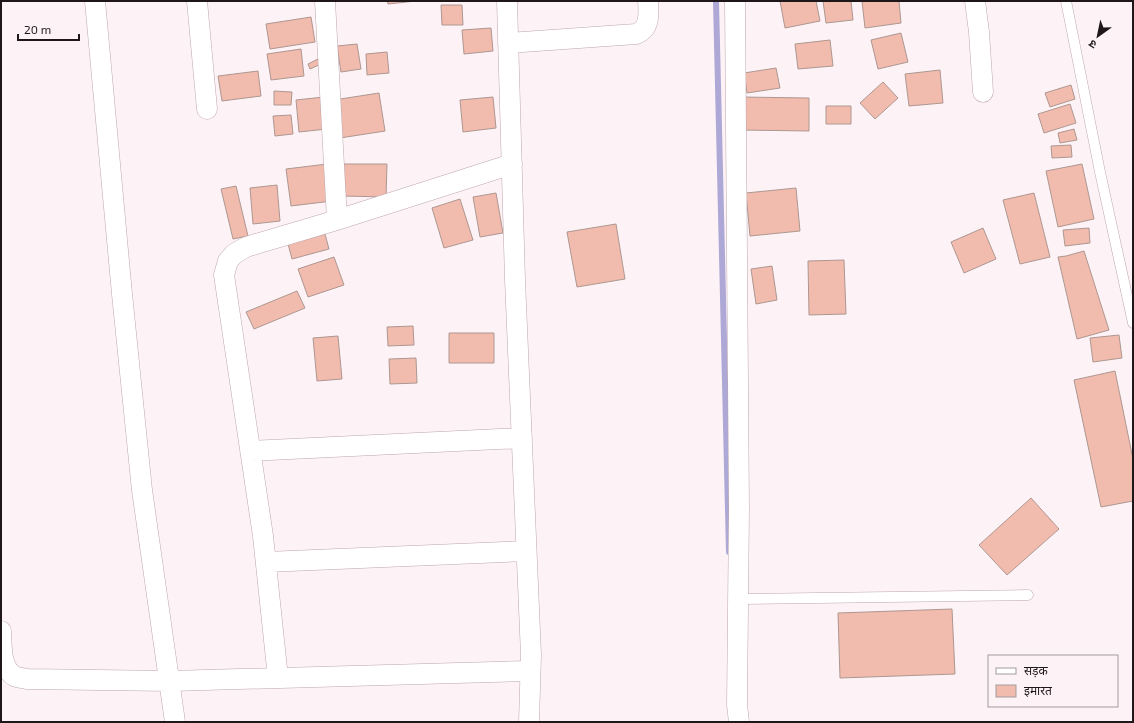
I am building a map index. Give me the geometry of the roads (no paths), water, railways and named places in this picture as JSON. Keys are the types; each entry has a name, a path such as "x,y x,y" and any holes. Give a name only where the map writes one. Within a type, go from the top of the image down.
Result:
{"street":[{"path":"95,1 142,490 175,722"},
{"path":"197,1 207,109"},
{"path":"325,1 337,220"},
{"path":"507,1 515,280 531,655 529,722"},
{"path":"508,43 636,34 644,30 646,25 649,13 648,1"},
{"path":"735,1 739,509 737,705 739,722"},
{"path":"974,1 979,32 983,92"},
{"path":"278,678 266,562 251,451 224,275 228,261 234,254 246,247 337,220 512,164"},
{"path":"251,451 522,438"},
{"path":"266,562 526,551"},
{"path":"1,631 2,654 6,668 15,676 27,679 170,681 530,671"}],"lane":[{"path":"1066,1 1100,172 1133,323"},
{"path":"738,599 1028,595"}],"waterway":[{"path":"716,1 729,552"}]}
